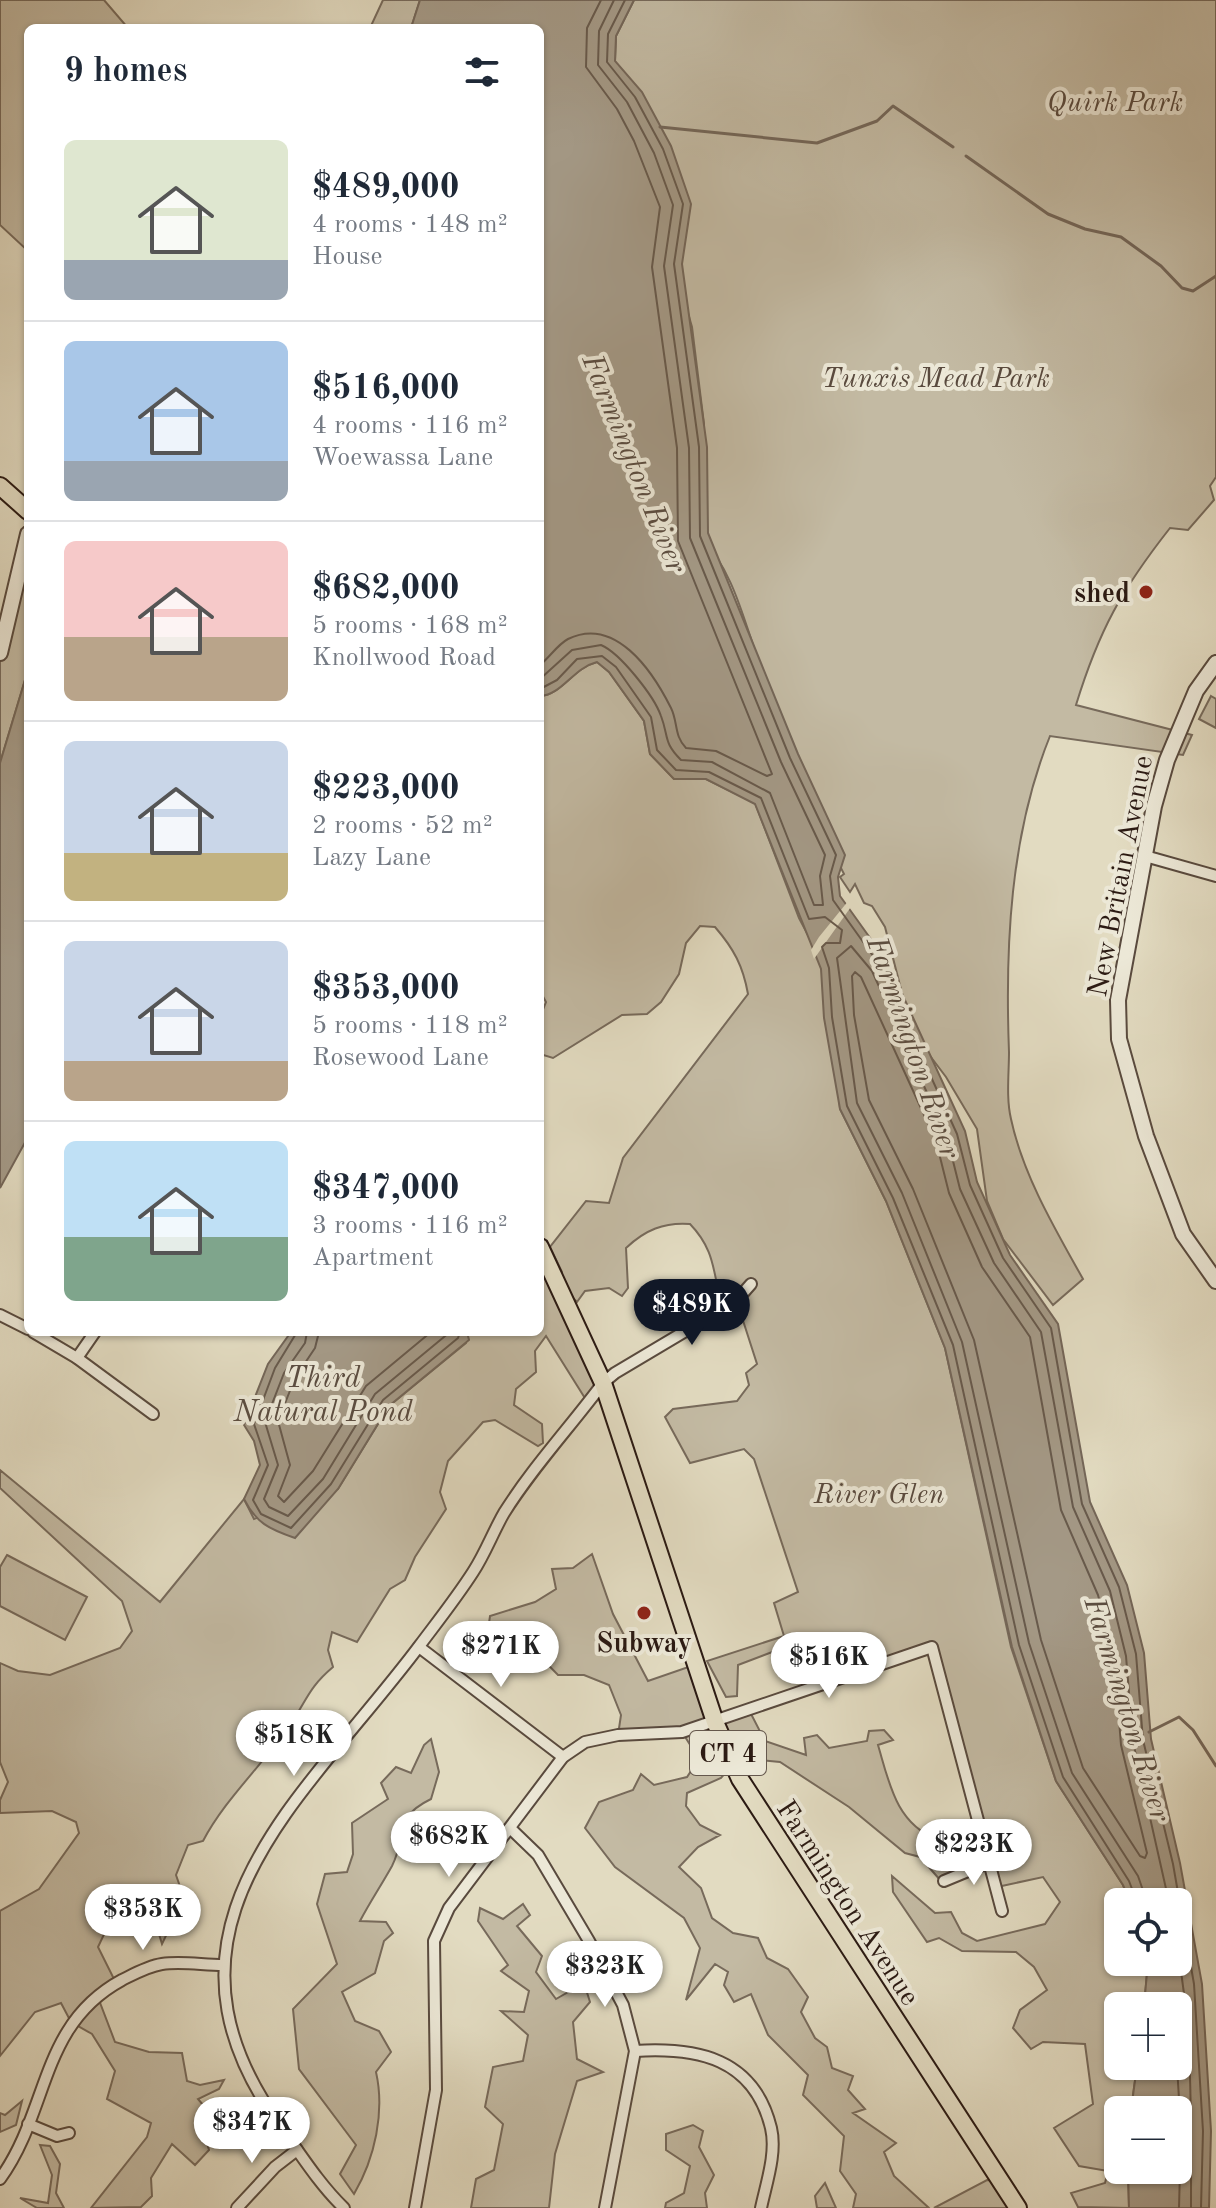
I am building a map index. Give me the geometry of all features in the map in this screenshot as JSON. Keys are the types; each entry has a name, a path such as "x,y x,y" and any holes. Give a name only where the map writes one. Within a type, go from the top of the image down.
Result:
{"main road":[{"path":"0,486 24,507"},
{"name":"Farmington Avenue","path":"544,1256 603,1383 715,1722 754,1805 1018,2208"}],"street":[{"path":"0,653 24,551"},
{"name":"New Britain Avenue","path":"1216,663 1196,691 1175,736 1154,806 1118,1000 1119,1039 1146,1136 1183,1234 1216,1281"},
{"path":"1145,856 1216,876"},
{"path":"344,2208 265,2105 239,2059 227,2013 223,1965 238,1894 257,1857 419,1647 474,1570 505,1512 603,1383 736,1301 751,1284"},
{"path":"0,1315 24,1328"},
{"path":"39,1336 77,1358 153,1414"},
{"path":"77,1358 92,1336"},
{"path":"419,1647 563,1757"},
{"path":"415,2208 436,2090 434,1941 449,1908 563,1757 585,1742 618,1735 682,1732 932,1647 1002,1911"},
{"path":"510,1828 538,1855 589,1941 623,2005 635,2051 605,2208"},
{"path":"944,1881 990,1862"},
{"path":"0,2179 28,2124 68,2026 84,2005 133,1974 161,1964 223,1965"},
{"path":"635,2051 670,2049 704,2053 733,2068 757,2094 771,2130 770,2165 761,2208"},
{"path":"28,2124 57,2136 69,2133"},
{"path":"237,2208 275,2167 297,2150"}],"green space":[{"path":"0,0 104,0 125,24 24,24 24,247 0,225"},
{"path":"383,0 420,0 412,24 372,24"},
{"name":"Tunxis Mead Park","path":"634,0 1216,0 1216,477 1210,486 1214,500 1188,530 1170,528 1138,571 1103,632 1076,705 1192,735 1183,755 1050,736 1026,812 1013,892 1008,972 1009,1111 1023,1161 1083,1279 1053,1305 1003,1239 987,1201 977,1129 946,1077 912,1032 885,927 872,906 864,903 855,884 850,892 840,877 844,874 798,771 737,598 722,565 701,539 704,424 692,327 615,61 616,36"},
{"path":"22,560 24,683 0,763 0,653"},
{"name":"River Glen","path":"597,662 609,672 644,721 650,754 674,779 706,779 755,803 799,918 809,937 827,946 840,1109 886,1201 945,1348 1011,1647 1056,1781 1124,1888 1104,1888 1104,1976 1147,1976 1145,1992 1104,1992 1104,2080 1135,2080 1133,2096 1104,2096 1104,2170 1079,2166 1054,2128 1093,2104 1085,2044 1043,2042 1031,2049 1013,2028 1020,2010 1047,1990 1034,1967 1016,1952 962,1951 939,1938 927,1942 893,1892 892,1876 935,1913 951,1912 962,1933 977,1941 1045,1924 1060,1902 1043,1877 997,1887 991,1863 941,1881 920,1857 905,1853 849,1807 780,1762 750,1759 733,1764 721,1778 687,1793 686,1806 700,1825 720,1835 698,1847 679,1867 701,1888 712,1918 733,1933 758,1938 767,1958 788,1969 808,1997 801,2012 815,2038 827,2047 832,2068 853,2076 848,2090 865,2109 853,2113 896,2143 884,2152 894,2176 929,2208 853,2208 856,2194 840,2171 844,2136 803,2095 808,2075 768,2035 751,1994 734,2002 724,1985 728,1972 715,1964 686,2000 700,1948 684,1918 615,1867 585,1828 599,1802 633,1790 641,1774 654,1785 687,1777 699,1759 682,1732 618,1735 621,1715 609,1685 584,1675 558,1675 525,1641 487,1637 490,1616 535,1602 556,1589 552,1569 573,1568 592,1554 613,1614 648,1681 697,1664 715,1721 749,1710 765,1741 806,1755 804,1738 817,1735 829,1748 867,1741 869,1731 884,1730 893,1740 878,1745 886,1773 896,1800 912,1823 937,1839 981,1823 932,1648 833,1681 814,1636 738,1665 737,1696 726,1697 707,1661 784,1636 774,1603 798,1592 754,1459 744,1449 690,1463 665,1417 673,1409 737,1401 749,1385 746,1373 757,1364 738,1305 724,1311 710,1255 699,1235 690,1224 672,1224 655,1228 626,1248 628,1288 622,1296 609,1288 585,1291 577,1302 557,1282 603,1383 588,1403 546,1336 535,1351 536,1372 516,1389 514,1405 542,1424 543,1443 538,1446 495,1420 483,1422 448,1461 440,1492 446,1509 415,1557 405,1580 390,1589 357,1642 332,1632 328,1650 333,1667 312,1689 278,1741 222,1811 203,1841 188,1845 176,1875 184,1898 162,1944 150,1904 127,1899 115,1911 98,1947 116,1983 99,2000 115,2042 149,2052 182,2053 187,2081 200,2085 224,2080 219,2089 198,2099 214,2118 243,2114 246,2119 212,2128 205,2137 209,2150 195,2165 172,2144 151,2178 152,2196 141,2207 91,2208 147,2137 151,2123 107,2099 115,2071 92,2034 71,2022 61,2003 35,2012 0,2056 0,1911 39,1889 79,1833 76,1822 52,1811 0,1813 0,1800 8,1782 0,1762 0,1663 18,1671 50,1675 120,1648 132,1631 122,1601 0,1488 0,1470 160,1602 244,1499 254,1519 338,1489 389,1406 466,1343 467,1336 544,1336 544,1256 555,1280 562,1272 550,1247 586,1201 609,1203 623,1158 748,994 737,958 727,943 715,927 700,926 686,943 679,974 661,1002 647,1014 622,1015 553,1058 544,1055 544,695 555,691 581,670"},
{"path":"1211,696 1216,699 1216,728 1199,719"},
{"path":"7,1555 87,1597 65,1640 0,1606 0,1567"},
{"path":"431,1739 439,1772 431,1799 406,1820 392,1866 360,1921 386,1922 393,1933 384,1941 375,1973 342,1992 355,2021 379,2031 391,2052 376,2072 379,2119 368,2165 354,2194 340,2174 356,2145 299,2069 293,2009 337,1964 317,1904 325,1874 347,1872 353,1854 352,1823 388,1799 381,1783 396,1767 411,1773 424,1745"},
{"path":"523,1904 530,1915 517,1926 542,1956 536,1972 556,1999 584,1983 590,2002 573,2022 577,2059 603,2072 577,2081 555,2154 549,2208 471,2208 476,2179 494,2170 503,2124 485,2107 493,2067 523,2061 528,2035 501,2011 524,2012 529,1991 501,1971 508,1965 478,1921 480,1908 503,1919"},
{"path":"22,2101 16,2125 0,2132 0,2113 5,2115"},
{"path":"693,2125 703,2131 699,2147 714,2175 705,2193 707,2208 665,2208 666,2203 684,2193 690,2166 666,2150 666,2134"},
{"path":"40,2145 50,2146 60,2164 56,2193 64,2208 37,2208 20,2198 48,2203 52,2175"},
{"path":"987,2180 1001,2182 1018,2208 934,2208"},
{"path":"825,2183 836,2208 817,2208 815,2196"},
{"path":"1104,2183 1128,2184 1129,2208 1078,2207 1071,2193"}],"water":[{"name":"Farmington River","path":"420,0 634,0 616,36 615,61 642,92 671,146 691,204 682,264 707,447 708,533 798,754 845,855 838,877 840,896 888,963 965,1131 977,1182 1010,1255 1058,1324 1090,1502 1127,1585 1144,1653 1151,1739 1185,1888 1124,1888 1056,1781 1012,1647 945,1348 886,1201 840,1109 824,1018 821,969 755,804 706,779 674,779 650,754 644,721 609,672 597,662 581,670 555,691 544,695 544,24 412,24"},
{"path":"24,683 24,1144 0,1188 0,763"},
{"name":"Third Natural Pond","path":"288,1336 468,1336 469,1340 389,1406 338,1489 295,1538 264,1524 244,1499 260,1465 254,1441 244,1425 268,1364"},
{"path":"1192,1929 1202,1984 1211,2131 1209,2208 1129,2208 1128,2184 1192,2184 1192,2096 1133,2096 1135,2080 1192,2080 1192,1992 1145,1992 1147,1976 1192,1976"}],"pier":[{"path":"849,900 853,904 814,959 811,950"}],"waterway":[{"path":"660,127 817,143 877,121 893,106 953,147"},
{"path":"966,156 1048,214 1085,229 1121,237 1161,266 1182,288 1193,291 1216,276"},
{"name":"Farmington River","path":"1149,1732 1179,1717 1193,1730 1216,1766"}],"place":[{"name":"shed","path":"1146,592"},
{"name":"Subway","path":"644,1613"}],"park label":[{"name":"Quirk Park","path":"1115,101"}]}
